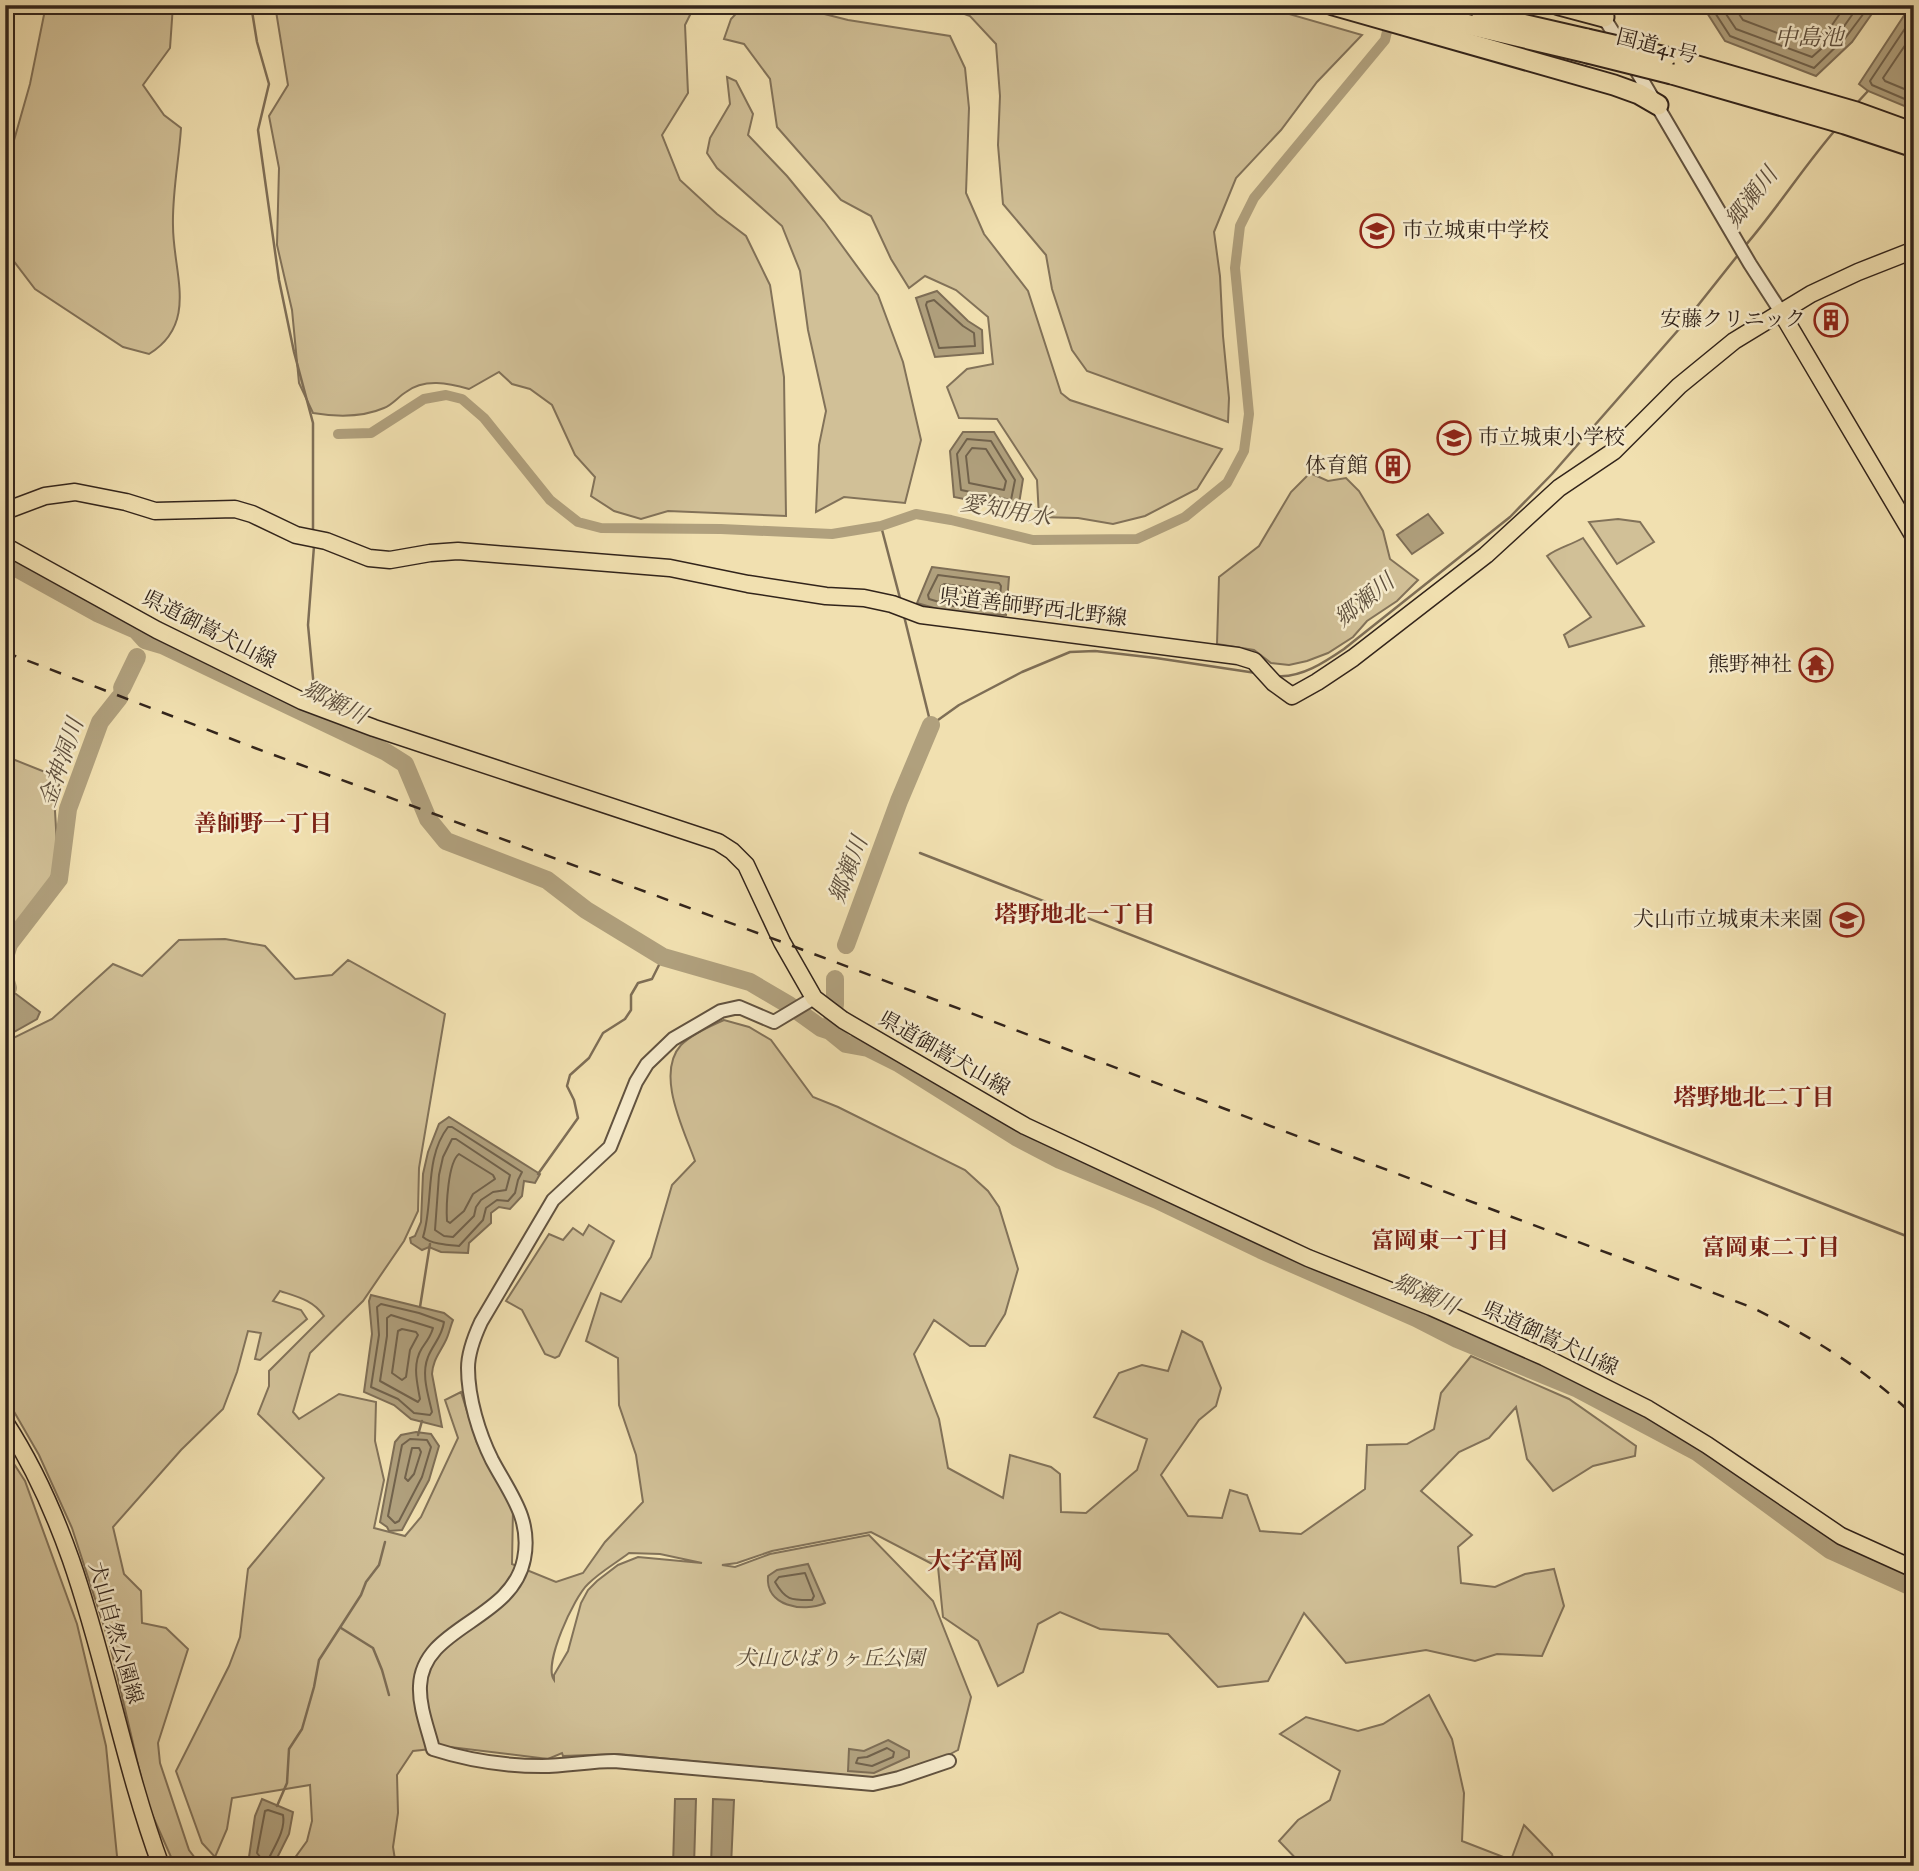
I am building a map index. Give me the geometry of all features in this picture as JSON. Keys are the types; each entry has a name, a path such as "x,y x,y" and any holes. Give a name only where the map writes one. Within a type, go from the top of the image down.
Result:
{"highway":[{"path":"1333,5 1354,12 1435,18 1639,94 1658,105"},
{"name":"国道41号","path":"1385,5 1435,18 1588,46 1717,79 1878,127 1914,133"},
{"path":"1559,5 1600,11"},
{"path":"1614,85 1630,78 1635,68"},
{"name":"国道41号","path":"1878,127 1914,147"}],"main road":[{"name":"県道善師野西北野線","path":"5,511 46,496 75,492 155,511 235,509 296,535 369,558 390,560 430,552 458,551 670,568 748,584 892,604 921,615 1237,656 1254,661 1274,683 1292,696 1353,658 1486,555 1559,488 1614,451 1662,401 1734,341 1811,294 1914,250"},
{"path":"1781,312 1914,537"},
{"name":"県道御嵩犬山線","path":"5,546 157,630 323,710 718,842 732,850 746,866 812,1003 1026,1126 1308,1258 1431,1307 1544,1357 1648,1409 1707,1445 1841,1536 1914,1569"},
{"name":"犬山自然公園線","path":"5,1422 26,1453 60,1524 83,1591 145,1822 161,1866"}],"street":[{"path":"1600,11 1658,105 1738,245 1781,312"},
{"path":"812,1003 774,1022 766,1021 740,1007 721,1011 673,1039 647,1063 636,1082 610,1147 553,1200 481,1322 468,1366 472,1393 481,1437 522,1514 526,1534 524,1562 508,1593 496,1605 427,1658 421,1670 419,1688 433,1749 457,1757 543,1766 614,1761 873,1784 949,1761"}],"green space":[{"path":"46,5 173,5 170,48 143,85 164,115 181,128 173,214 179,312 174,328 164,342 149,354 123,347 35,289 6,251 5,172 30,84"},
{"path":"275,5 695,5 685,25 688,93 662,135 680,180 746,236 770,285 784,377 786,516 668,511 641,519 614,511 591,496 595,477 575,455 552,405 530,389 512,384 499,372 469,389 445,384 421,385 406,392 387,407 367,414 340,416 313,413 299,383 292,310 277,245 279,168 269,116 288,85"},
{"path":"744,5 789,5 848,20 950,36 965,68 969,108 966,193 984,234 1028,291 1061,393 1070,400 1222,449 1197,489 1145,516 1113,524 1078,518 1039,517 1037,480 997,419 959,418 947,387 967,369 993,364 988,317 956,290 925,276 909,288 891,259 871,216 841,200 777,127 770,79 744,44 724,39 731,19"},
{"path":"940,5 1258,5 1362,35 1317,82 1281,130 1236,178 1214,232 1229,398 1228,422 1087,371 1072,350 1052,289 1046,255 1003,204 998,145 1000,96 996,44 970,16"},
{"path":"727,77 736,81 753,114 748,135 824,221 878,295 903,362 921,440 905,503 844,497 816,512 819,445 826,411 808,330 800,271 782,226 717,168 707,153 710,138 730,104"},
{"path":"1310,473 1328,481 1346,478 1359,491 1383,531 1390,559 1418,580 1397,601 1367,621 1353,637 1328,653 1307,661 1289,665 1271,663 1254,650 1217,644 1219,577 1259,546 1291,492"},
{"path":"1618,519 1640,522 1654,542 1617,564 1589,522"},
{"path":"1583,538 1644,626 1569,647 1564,635 1591,617 1547,556"},
{"path":"5,756 60,778 55,811 58,862 41,898 5,942"},
{"name":"犬山ひばりヶ丘公園","path":"225,939 265,946 295,979 332,975 348,960 445,1014 419,1168 418,1211 404,1241 363,1301 310,1353 293,1412 299,1419 339,1394 376,1402 375,1441 384,1480 374,1528 405,1536 421,1517 458,1438 445,1400 461,1392 477,1443 513,1509 512,1564 556,1582 583,1573 605,1542 643,1502 636,1455 619,1405 618,1358 586,1341 601,1293 621,1302 651,1257 672,1185 695,1161 674,1102 671,1071 674,1057 690,1037 724,1020 749,1027 771,1040 813,1097 965,1170 988,1191 999,1207 1018,1269 1005,1314 985,1346 970,1346 934,1320 914,1354 939,1419 948,1468 1003,1498 1010,1455 1051,1467 1060,1474 1061,1512 1086,1513 1137,1470 1147,1439 1094,1417 1119,1373 1142,1365 1168,1371 1182,1331 1202,1342 1221,1388 1216,1406 1199,1420 1161,1475 1188,1516 1222,1518 1230,1490 1247,1495 1260,1531 1301,1534 1365,1489 1367,1445 1407,1444 1434,1429 1441,1393 1471,1356 1569,1399 1636,1446 1635,1456 1593,1466 1553,1491 1527,1459 1516,1407 1489,1438 1459,1452 1421,1491 1472,1535 1458,1547 1461,1583 1495,1587 1525,1574 1554,1569 1564,1606 1542,1656 1497,1654 1475,1661 1426,1650 1346,1663 1304,1613 1268,1681 1218,1687 1168,1634 1100,1629 1060,1612 1038,1624 1023,1672 998,1686 978,1641 943,1617 938,1567 871,1532 772,1551 737,1563 722,1565 735,1567 770,1554 869,1535 933,1601 971,1697 958,1750 948,1755 915,1768 870,1778 618,1754 563,1756 562,1753 548,1759 450,1747 413,1751 397,1775 398,1813 393,1847 396,1866 289,1866 307,1841 312,1821 310,1785 232,1798 227,1829 215,1857 202,1843 176,1771 229,1666 240,1637 248,1569 324,1478 258,1414 269,1386 269,1371 324,1316 310,1303 280,1291 273,1301 301,1310 307,1319 260,1360 255,1359 261,1333 248,1331 223,1409 181,1450 113,1527 124,1574 141,1591 142,1623 166,1628 188,1649 158,1743 160,1763 189,1850 201,1866 175,1866 147,1803 110,1645 72,1528 39,1455 5,1396 5,1042 52,1019 113,964 142,976 179,940","holes":["629,1553 660,1554 702,1563 638,1557 618,1565 597,1581 581,1603 568,1651 554,1675 554,1680 552,1672 556,1646 582,1591"]},
{"path":"589,1225 614,1241 559,1356 555,1358 545,1354 522,1310 506,1301 549,1234 563,1240 573,1228 583,1235"},
{"path":"5,1450 25,1481 77,1624 106,1746 118,1866 5,1866"},
{"path":"1429,1695 1452,1739 1464,1793 1462,1841 1511,1860 1524,1825 1552,1854 1555,1866 1303,1866 1279,1841 1298,1820 1330,1800 1340,1771 1280,1734 1306,1717 1358,1731 1383,1724"}],"water":[{"name":"中島池","path":"1702,5 1878,5 1852,42 1816,76 1725,41"},
{"path":"1911,5 1914,5 1914,110 1868,91 1859,84"},
{"path":"937,291 968,321 982,330 983,353 935,357 916,298"},
{"path":"963,432 994,432 1023,479 1018,510 954,497 950,451"},
{"path":"1428,514 1443,533 1412,554 1397,535"},
{"path":"932,567 1009,577 1006,615 951,613 917,603"},
{"path":"8,988 40,1012 37,1019 5,1037 5,992"},
{"path":"449,1117 540,1174 535,1183 524,1181 522,1196 510,1209 499,1207 491,1213 491,1223 469,1243 468,1253 441,1252 429,1247 422,1250 411,1243 410,1238 415,1236 421,1222 423,1174 428,1152 439,1124"},
{"path":"371,1295 444,1313 453,1320 432,1374 442,1427 411,1419 394,1405 364,1392 372,1334 369,1301"},
{"path":"416,1432 431,1434 439,1446 429,1480 402,1530 389,1531 380,1522 395,1442 401,1435"},
{"path":"808,1564 825,1603 797,1607 779,1600 769,1586 768,1576 777,1570"},
{"path":"888,1740 909,1751 909,1757 874,1773 848,1771 849,1749 864,1751"},
{"path":"262,1799 293,1812 289,1834 274,1864 270,1866 256,1864 249,1857 255,1816"},
{"path":"675,1799 696,1799 694,1866 673,1866"},
{"path":"713,1799 734,1800 731,1866 711,1866"}],"waterway":[{"path":"251,5 257,42 269,84 258,130 279,280 313,423 313,532"},
{"name":"愛知用水","path":"338,434 371,433 424,399 446,395 462,399 484,418 550,500 578,522 601,528 721,529 832,534 881,526 916,514 1033,540 1137,539 1185,517 1227,483 1244,451 1249,414 1235,268 1240,226 1254,198 1385,40 1390,19"},
{"name":"郷瀬川","path":"1856,104 1868,91"},
{"name":"郷瀬川","path":"1744,247 1837,128"},
{"name":"郷瀬川","path":"1277,676 1304,672 1344,649 1510,517 1552,474 1680,328 1738,255"},
{"path":"881,526 901,602"},
{"path":"314,546 308,625 315,699"},
{"name":"郷瀬川","path":"5,562 97,613 136,630 145,640 162,645 386,752 405,764 428,819 446,841 547,880 586,910 663,957 750,982 821,1028 830,1031 846,1044 868,1048 898,1063 1016,1137 1060,1160 1157,1200 1457,1339 1578,1389 1697,1452 1830,1550 1914,1588"},
{"name":"郷瀬川","path":"904,616 931,725 959,705 1022,672 1070,652 1095,651 1256,673"},
{"name":"金神洞川","path":"122,688 137,657"},
{"name":"金神洞川","path":"5,957 9,944 59,879 68,809 100,722 119,698"},
{"name":"郷瀬川","path":"846,945 899,801 931,725"},
{"path":"920,853 1914,1239"},
{"path":"538,1174 578,1118 567,1086 570,1075 589,1058 603,1033 625,1019 631,1010 631,995 638,983 652,979 663,957"},
{"name":"金神洞川","path":"5,978 8,988"},
{"name":"郷瀬川","path":"831,1027 835,979"},
{"path":"420,1307 430,1244"},
{"path":"418,1435 422,1421"},
{"path":"277,1806 287,1783 289,1749 302,1729 319,1660 379,1565 385,1542"},
{"path":"341,1628 373,1648 389,1695"}],"railway":[{"path":"5,652 1751,1307 1837,1355 1896,1399 1914,1416"}],"place":[{"name":"市立城東中学校","path":"1377,231"},
{"name":"安藤クリニック","path":"1831,320"},
{"name":"市立城東小学校","path":"1454,438"},
{"name":"体育館","path":"1393,466"},
{"name":"熊野神社","path":"1816,665"},
{"name":"犬山市立城東未来園","path":"1847,920"}],"district":[{"name":"善師野一丁目","path":"263,824"},
{"name":"塔野地北一丁目","path":"1075,915"},
{"name":"塔野地北二丁目","path":"1754,1098"},
{"name":"富岡東一丁目","path":"1440,1241"},
{"name":"富岡東二丁目","path":"1771,1248"},
{"name":"大字富岡","path":"975,1562"}]}
